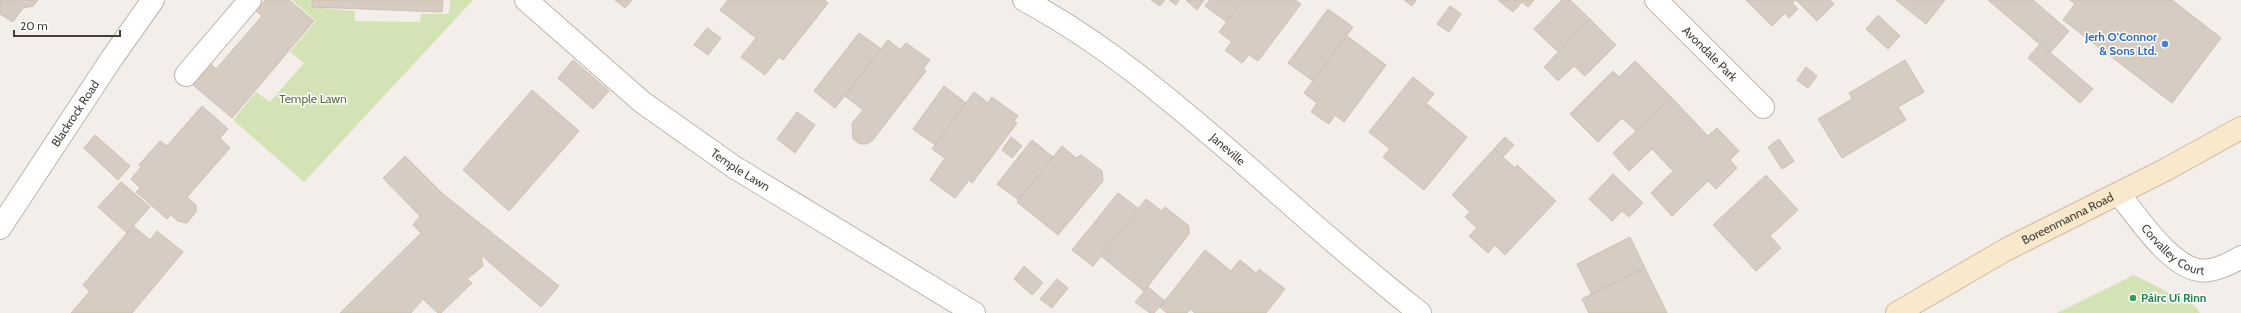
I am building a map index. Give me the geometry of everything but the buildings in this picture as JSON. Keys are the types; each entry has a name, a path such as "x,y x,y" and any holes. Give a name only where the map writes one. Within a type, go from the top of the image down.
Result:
{"main road":[{"name":"Boreenmanna Road","path":"1897,313 2007,249 2119,194 2241,128"}],"street":[{"name":"Blackrock Road","path":"0,228 112,58 153,0"},
{"path":"186,75 250,0"},
{"name":"Temple Lawn","path":"526,0 642,102 734,167 974,313"},
{"name":"Janeville","path":"1024,0 1100,47 1149,84 1198,123 1420,313"},
{"name":"Avondale Park","path":"1656,0 1763,107"},
{"name":"Corvalley Court","path":"2119,194 2172,256 2184,264 2198,270 2210,270 2241,257"}],"green space":[{"path":"292,0 311,0 312,7 355,11 355,21 420,22 421,14 449,14 450,0 473,0 304,182 233,120 256,92 270,102 304,63 290,52 316,21"},
{"name":"Páirc Uí Rinn","path":"2134,275 2195,306 2200,313 2057,313"}],"place":[{"name":"Jerh O'Connor & Sons Ltd.","path":"2165,44"},
{"name":"Páirc Uí Rinn","path":"2133,298"}]}
